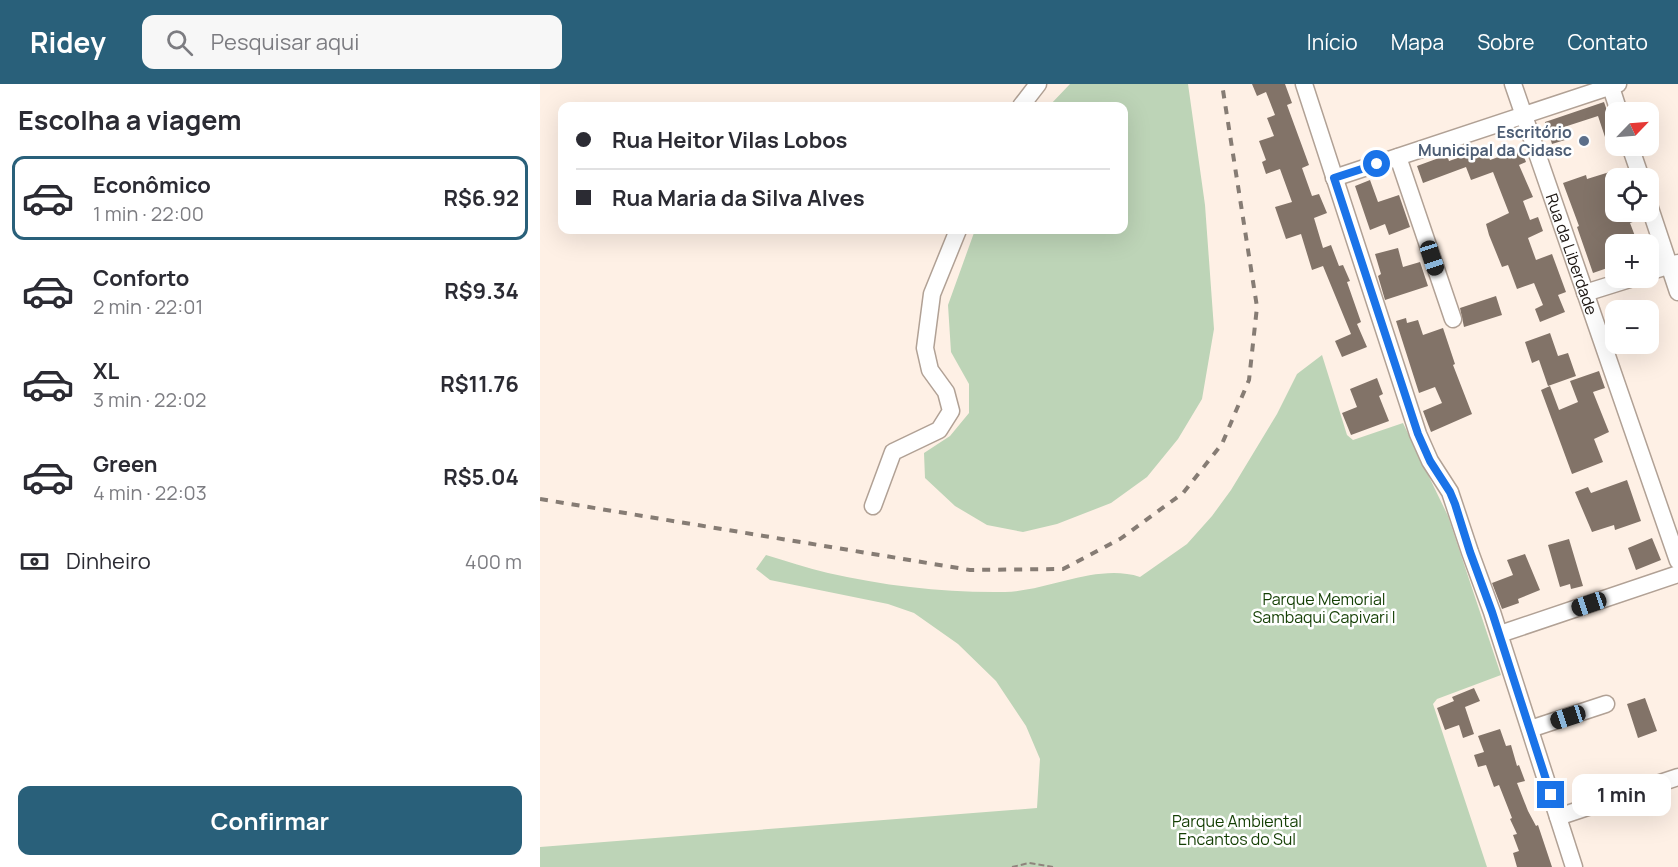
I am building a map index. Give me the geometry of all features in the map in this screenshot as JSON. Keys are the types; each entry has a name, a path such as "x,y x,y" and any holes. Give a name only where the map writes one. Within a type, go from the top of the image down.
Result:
{"street":[{"path":"1024,102 1038,84"},
{"path":"1304,84 1418,434 1430,461 1450,492 1500,634 1574,867"},
{"name":"Rua da Liberdade","path":"1513,84 1678,561"},
{"path":"1334,178 1613,85 1617,102"},
{"path":"1398,157 1453,319"},
{"path":"1656,222 1674,264 1678,292"},
{"path":"873,506 893,452 939,430 951,411 946,392 930,370 925,348 932,294 956,234"},
{"path":"1659,269 1674,264"},
{"path":"1585,293 1605,287"},
{"path":"1500,634 1678,574"},
{"path":"1530,729 1606,704"},
{"path":"1558,817 1678,777"}],"path":[{"path":"1011,867 1029,863 1053,867"}],"green space":[{"path":"1070,84 1188,84 1205,205 1214,329 1202,399 1178,439 1147,477 1111,503 1057,524 1023,532 987,525 955,506 925,478 924,453 950,436 969,413 969,384 951,352 948,305 974,234 1128,234 1128,102 1053,102"},
{"path":"1322,355 1347,435 1353,440 1403,423 1448,516 1501,675 1437,699 1433,704 1487,867 540,867 540,847 1037,808 1040,759 1026,726 996,681 958,644 914,613 888,604 770,580 756,569 766,555 820,571 871,582 938,590 983,592 1022,590 1107,573 1140,577 1187,544 1212,516 1231,490 1277,414 1297,374"}],"building":[{"path":"1252,84 1285,84 1292,103 1287,105 1309,165 1302,168 1312,196 1319,194 1327,213 1314,218 1323,248 1331,245 1339,266 1343,265 1350,281 1347,282 1361,322 1357,324 1367,347 1342,357 1335,341 1351,334 1323,266 1312,270 1301,234 1286,239 1275,207 1292,202 1280,169 1266,174 1262,162 1266,160 1259,141 1274,136 1267,118 1275,115 1266,92 1257,96"},
{"path":"1604,102 1605,105 1605,137 1598,116 1561,128 1565,140 1552,144 1545,122"},
{"path":"1486,148 1490,160 1521,149 1526,162 1519,165 1533,197 1523,201 1530,220 1538,217 1543,231 1528,238 1536,260 1552,254 1566,292 1558,295 1565,312 1540,322 1535,309 1543,305 1534,283 1517,289 1508,265 1502,267 1489,235 1486,224 1509,213 1493,172 1471,180 1466,167 1423,183 1417,166 1447,155 1449,161"},
{"path":"1605,173 1605,222 1633,222 1630,223 1634,234 1605,234 1605,269 1593,273 1563,183 1586,175 1587,179"},
{"path":"1370,180 1378,202 1399,195 1410,227 1389,235 1385,224 1370,230 1355,186"},
{"path":"1398,248 1403,267 1420,262 1428,286 1385,300 1375,254"},
{"path":"1496,296 1502,315 1464,327 1460,308"},
{"path":"1406,318 1407,323 1418,320 1423,335 1443,328 1455,364 1453,365 1472,414 1431,432 1423,411 1442,403 1435,387 1419,393 1396,321"},
{"path":"1550,333 1558,356 1568,353 1576,376 1548,386 1539,360 1532,363 1525,342"},
{"path":"1599,371 1605,388 1593,392 1609,432 1594,439 1603,462 1572,474 1541,390 1550,386 1559,410 1578,402 1570,381"},
{"path":"1377,378 1383,394 1379,396 1389,421 1351,435 1342,413 1357,407 1350,389"},
{"path":"1627,480 1641,521 1615,530 1614,525 1592,532 1575,492 1588,487 1591,493"},
{"path":"1652,538 1661,560 1636,570 1628,548"},
{"path":"1569,539 1583,586 1571,589 1570,584 1560,587 1548,545"},
{"path":"1525,554 1540,590 1518,599 1519,603 1502,609 1492,583 1513,575 1507,560"},
{"path":"1474,688 1480,701 1465,707 1474,734 1463,738 1459,725 1445,730 1437,708 1454,701 1452,697"},
{"path":"1645,698 1657,731 1638,738 1627,704"},
{"path":"1500,729 1506,746 1511,745 1517,766 1519,765 1525,781 1517,783 1528,811 1536,826 1538,825 1552,867 1517,867 1513,853 1519,851 1513,835 1517,834 1510,819 1512,818 1499,785 1494,787 1486,765 1478,767 1474,755 1484,752 1478,736"}],"railway":[{"path":"540,499 970,570 1063,569 1120,539 1183,493 1222,444 1249,380 1257,307 1222,84"}],"place":[{"name":"Escritório Municipal da Cidasc","path":"1584,141"}],"route":[{"path":"1377,164 1334,178 1423,448 1455,504 1551,795"}],"park label":[{"name":"Parque Memorial Sambaqui Capivari I","path":"1324,608"},
{"name":"Parque Ambiental Encantos do Sul","path":"1237,830"}]}
